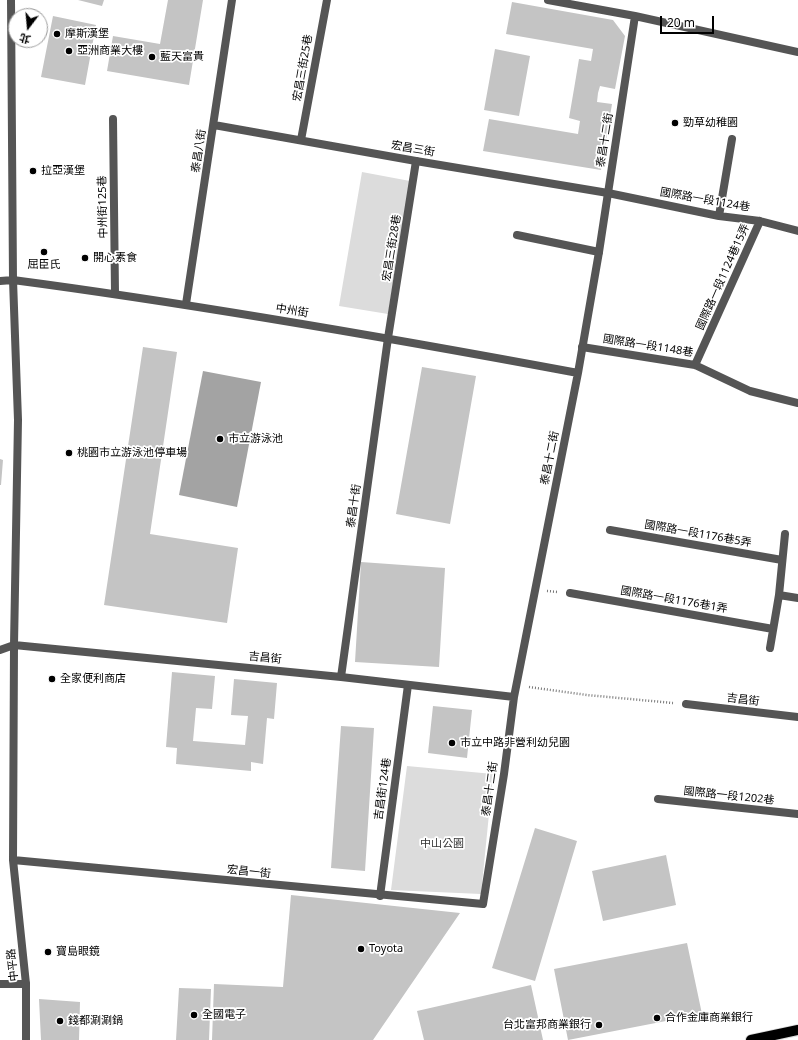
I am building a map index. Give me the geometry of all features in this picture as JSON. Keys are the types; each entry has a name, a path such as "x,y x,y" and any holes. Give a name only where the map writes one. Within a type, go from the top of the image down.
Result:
{"main road":[{"path":"752,1040 798,1030"}],"street":[{"name":"中平路","path":"11,0 13,280 18,420 14,645 13,860 26,984 26,1040"},
{"name":"泰昌八街","path":"186,304 232,0"},
{"name":"宏昌三街25巷","path":"301,140 327,0"},
{"path":"548,0 635,16 798,52"},
{"name":"泰昌十二街","path":"483,904 504,774 516,686 578,373 599,252 635,16"},
{"name":"中州街125巷","path":"113,119 114,293"},
{"name":"宏昌三街","path":"214,125 608,193"},
{"path":"719,216 732,140"},
{"name":"宏昌三街28巷","path":"388,338 416,161"},
{"name":"國際路一段1124巷","path":"608,193 719,216 760,221 798,231"},
{"name":"國際路一段1124巷15弄","path":"695,365 760,221"},
{"path":"517,235 599,252"},
{"name":"中州街","path":"0,281 13,280 186,304 388,338 578,373"},
{"name":"泰昌十街","path":"341,677 388,338"},
{"name":"國際路一段1148巷","path":"582,347 695,365 750,391 798,403"},
{"name":"國際路一段1176巷5弄","path":"610,530 782,560"},
{"path":"770,648 779,595 785,534"},
{"name":"國際路一段1176巷1弄","path":"570,594 773,629"},
{"path":"779,595 798,598"},
{"path":"0,650 14,645"},
{"name":"吉昌街","path":"14,645 341,677 514,698"},
{"name":"吉昌街124巷","path":"380,896 408,685"},
{"name":"吉昌街","path":"686,704 798,717"},
{"name":"國際路一段1202巷","path":"658,799 798,814"},
{"name":"宏昌一街","path":"13,860 380,896 483,904"},
{"path":"0,984 26,984"}],"path":[{"path":"536,590 570,594"},
{"path":"516,686 586,695 686,704"}],"green space":[{"path":"362,172 410,181 388,314 339,306"},
{"name":"中山公園","path":"407,766 493,774 481,894 391,890"}],"shaded area":[{"name":"市立游泳池","path":"203,371 261,382 237,507 179,495"}],"building":[{"path":"78,0 104,0 102,6"},
{"name":"藍天富貴","path":"168,0 203,0 189,85 107,71 113,36 160,44"},
{"path":"512,2 613,20 625,36 615,89 600,86 598,93 597,102 612,104 601,170 483,151 489,119 578,134 580,121 569,118 579,59 591,61 593,49 506,34"},
{"name":"亞洲商業大樓","path":"53,16 96,25 85,85 41,77 47,48 48,48"},
{"path":"495,49 530,56 519,116 484,110"},
{"path":"143,347 177,352 150,534 238,548 227,623 104,605"},
{"path":"422,367 476,376 450,524 396,514"},
{"path":"0,459 3,460 1,485 0,485"},
{"path":"361,562 445,568 439,667 355,662"},
{"path":"172,672 215,676 212,709 196,708 193,741 245,745 248,716 231,715 234,679 277,683 274,719 267,718 263,764 251,762 251,771 176,764 177,748 166,747"},
{"path":"433,706 472,710 467,758 428,753"},
{"path":"341,726 374,728 365,871 331,868"},
{"path":"535,828 577,841 535,981 492,968"},
{"path":"666,855 676,905 603,921 592,871"},
{"name":"Toyota","path":"291,895 460,913 373,1040 212,1040 214,984 283,987"},
{"path":"687,943 702,1014 568,1040 554,969"},
{"path":"531,985 543,1040 424,1040 417,1011"},
{"name":"全國電子","path":"179,988 211,989 209,1040 176,1040"},
{"name":"錢都涮涮鍋","path":"39,999 80,1002 79,1040 41,1040"}],"place":[{"name":"摩斯漢堡","path":"57,34"},
{"name":"亞洲商業大樓","path":"69,51"},
{"name":"藍天富貴","path":"152,57"},
{"name":"勁草幼稚園","path":"675,123"},
{"name":"拉亞漢堡","path":"33,171"},
{"name":"屈臣氏","path":"44,252"},
{"name":"開心素食","path":"85,258"},
{"name":"市立游泳池","path":"220,439"},
{"name":"桃園市立游泳池停車場","path":"69,453"},
{"name":"全家便利商店","path":"52,679"},
{"name":"市立中路非營利幼兒園","path":"452,743"},
{"name":"Toyota","path":"361,949"},
{"name":"寶島眼鏡","path":"48,952"},
{"name":"全國電子","path":"194,1015"},
{"name":"合作金庫商業銀行","path":"657,1018"},
{"name":"錢都涮涮鍋","path":"60,1021"},
{"name":"台北富邦商業銀行","path":"599,1025"}]}
